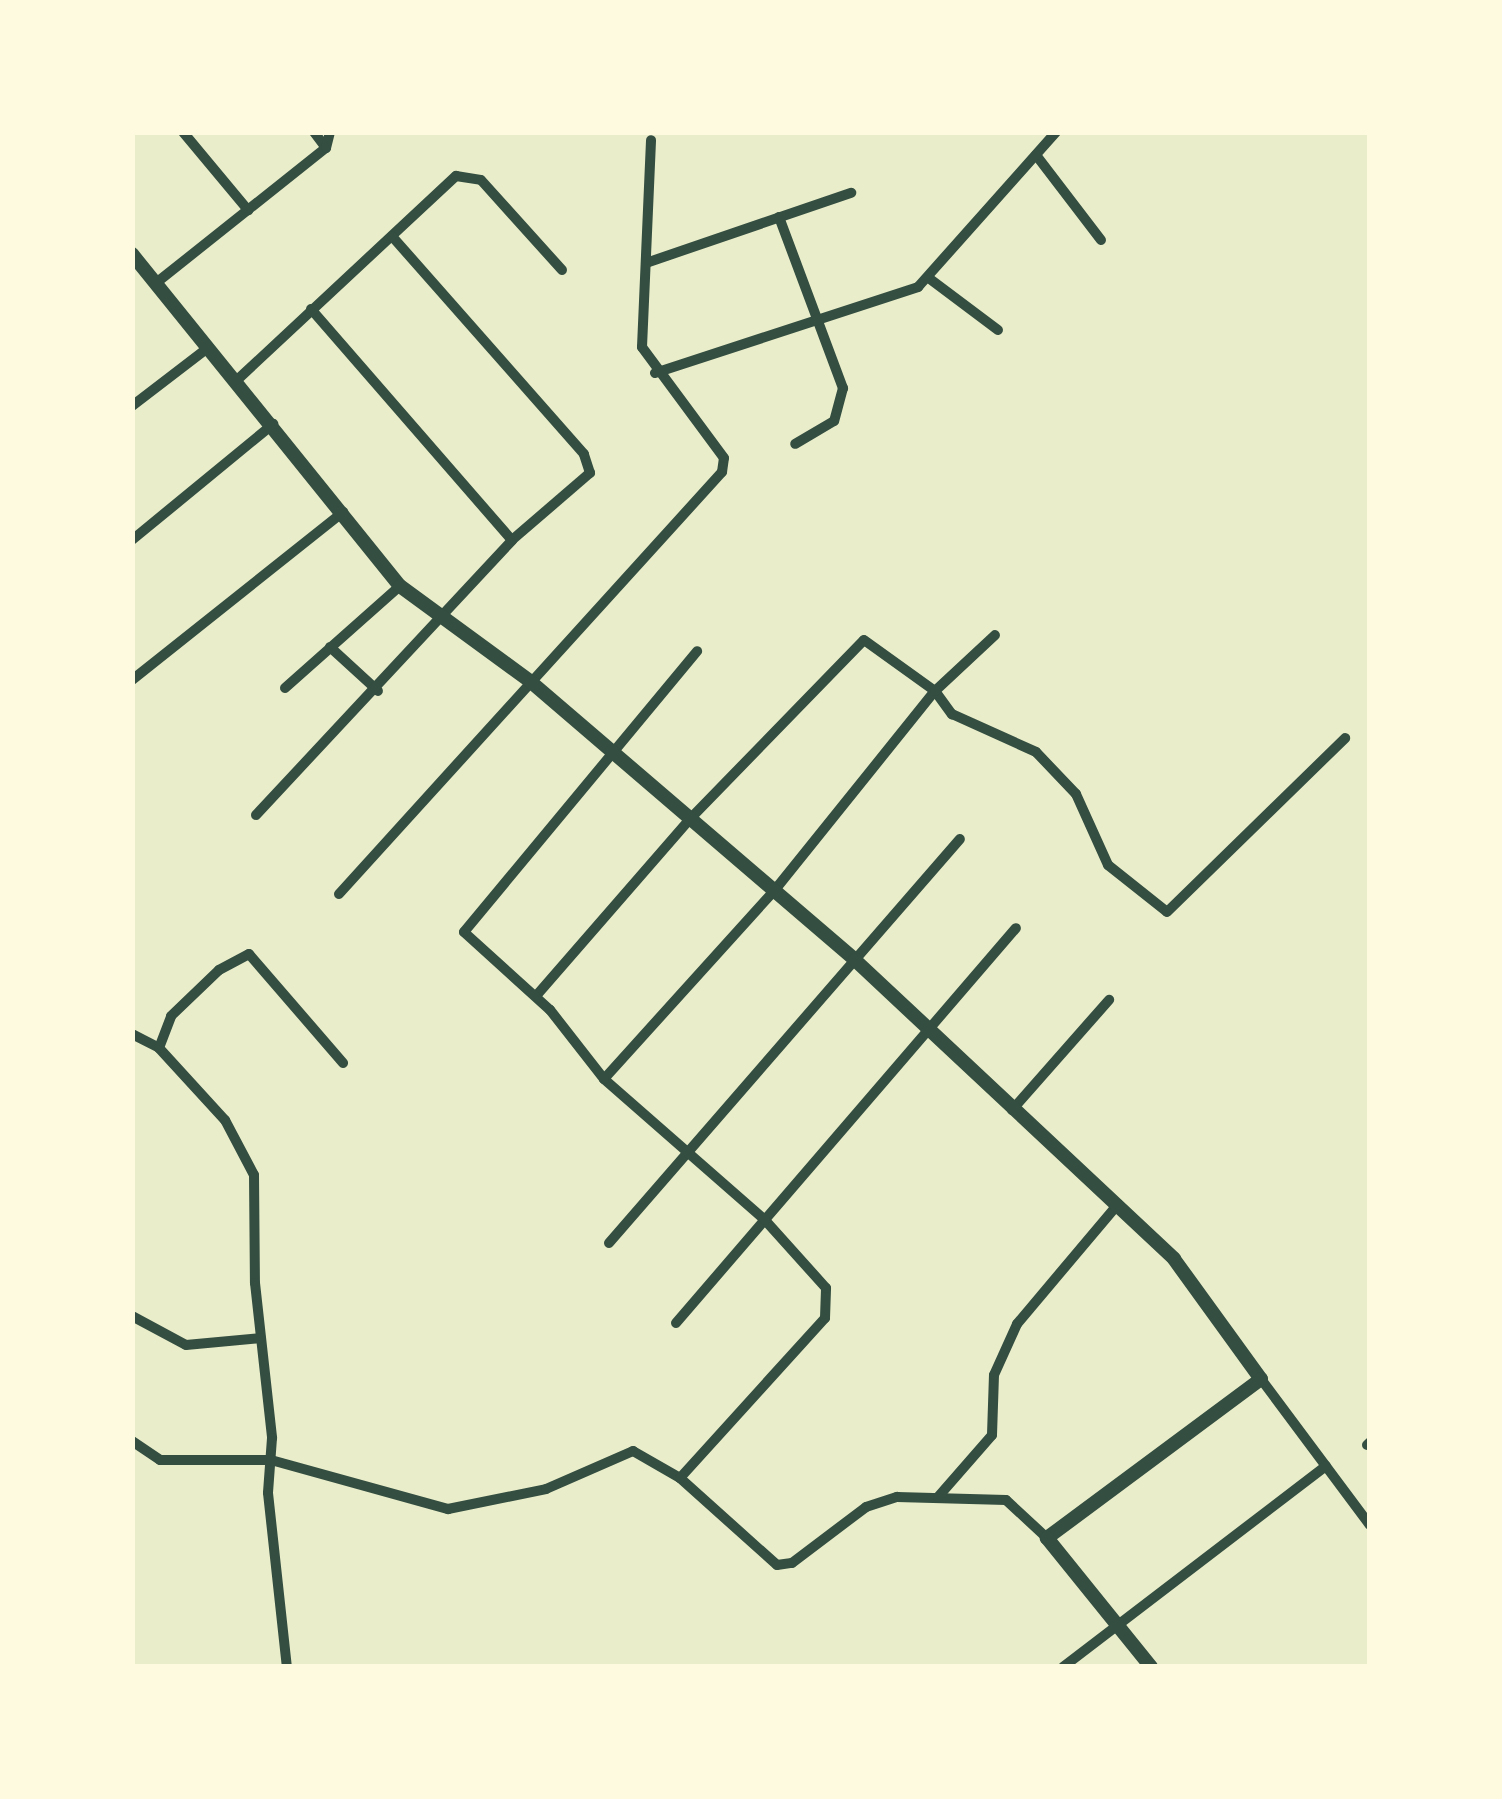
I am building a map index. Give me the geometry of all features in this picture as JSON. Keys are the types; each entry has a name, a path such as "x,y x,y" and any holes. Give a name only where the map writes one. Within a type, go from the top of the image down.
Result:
{"street":[{"path":"183,132 248,210"},
{"path":"314,132 326,148"},
{"path":"156,284 326,148 330,132"},
{"path":"655,373 930,279 1056,132"},
{"path":"339,894 722,472 724,458 655,373 642,347 651,140"},
{"path":"1036,154 1101,240"},
{"path":"236,381 457,176 473,175 562,270"},
{"path":"646,263 851,193"},
{"path":"779,217 843,388 842,412 795,444"},
{"path":"256,815 378,691 512,540 592,465 392,236"},
{"path":"134,262 345,510 400,586 445,614 531,682 855,961 1174,1259 1370,1525"},
{"path":"930,279 998,330"},
{"path":"311,309 512,540"},
{"path":"132,406 208,347"},
{"path":"132,540 274,424"},
{"path":"132,680 345,510"},
{"path":"285,688 400,586"},
{"path":"604,1079 774,891 935,691 995,635"},
{"path":"536,996 688,821 864,640 935,691 952,714 1030,748 1060,774 1108,866 1167,912 1345,738"},
{"path":"330,647 378,691"},
{"path":"680,1478 825,1318 826,1288 765,1220 604,1079 536,996 465,936 465,928 617,755 697,651"},
{"path":"609,1244 960,839"},
{"path":"676,1323 1016,928"},
{"path":"159,1048 171,1016 219,970 249,954 343,1063"},
{"path":"1012,1110 1109,1000"},
{"path":"132,1034 159,1048 247,1150 287,1667"},
{"path":"938,1497 992,1435 994,1376 1017,1324 1118,1204"},
{"path":"132,1316 186,1345 261,1338"},
{"path":"1047,1538 1261,1379"},
{"path":"132,1441 160,1460 271,1460 448,1509 546,1490 633,1451 680,1478 777,1564 792,1563 866,1507 897,1497 1006,1500 1047,1538 1151,1667"},
{"path":"1063,1667 1326,1466"}]}
